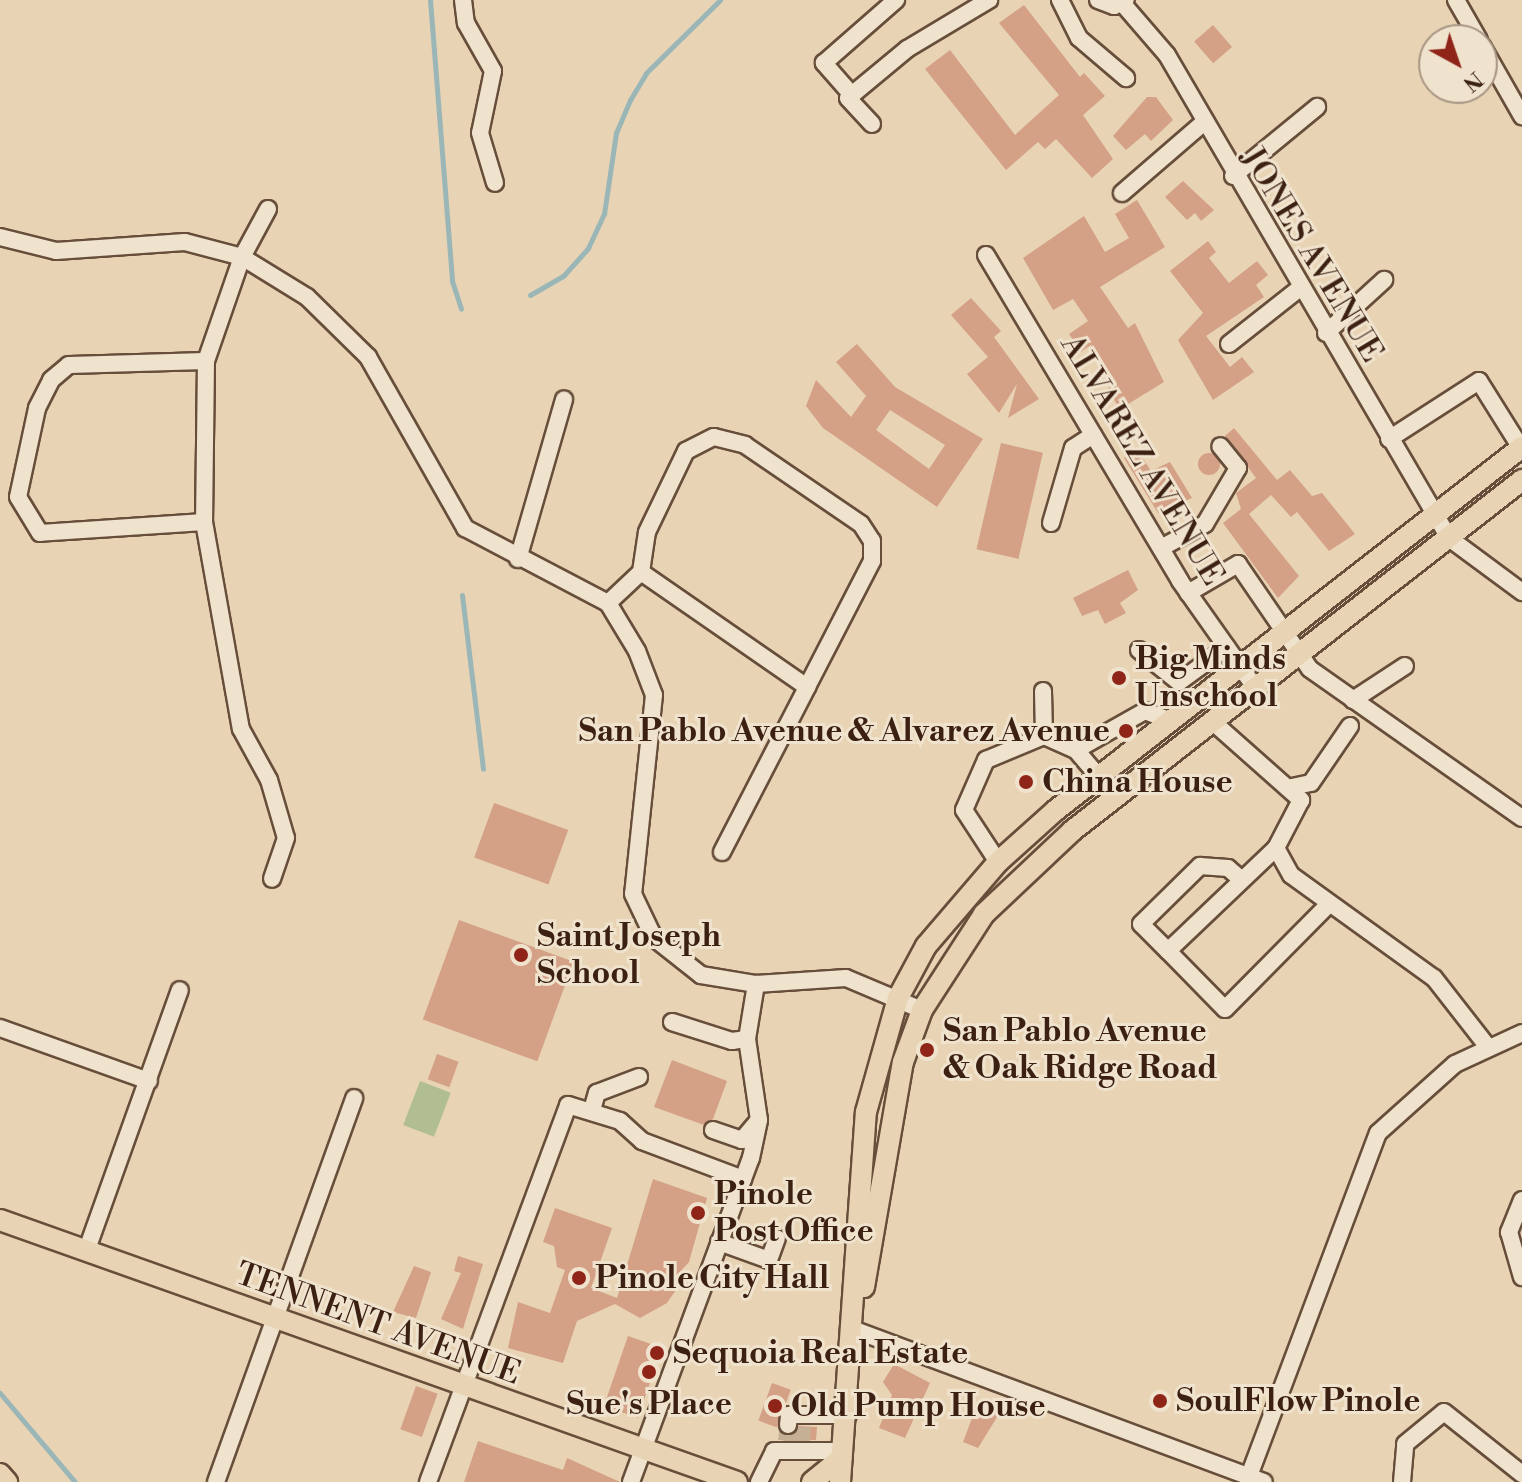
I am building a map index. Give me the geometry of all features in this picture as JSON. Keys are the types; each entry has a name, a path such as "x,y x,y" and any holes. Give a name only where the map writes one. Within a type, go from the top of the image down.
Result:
{"main road":[{"path":"855,1330 855,1221 866,1112 898,998 926,946 998,862 1098,776 1169,720 1286,636 1521,447"},
{"path":"840,1482 855,1330 889,1115 922,1010 984,914 1115,796 1301,657 1522,480"},
{"name":"TENNENT AVENUE","path":"0,1220 737,1482"},
{"path":"812,1482 842,1455"},
{"path":"0,1474 7,1482"}],"street":[{"path":"463,0 466,23 493,71 480,133 495,183"},
{"path":"872,124 824,63 896,0"},
{"path":"850,97 907,49 989,0"},
{"path":"1060,0 1079,38 1126,78"},
{"path":"1098,0 1124,2"},
{"path":"1456,0 1470,24"},
{"name":"JONES AVENUE","path":"1124,2 1167,55 1233,176 1449,538 1522,592"},
{"path":"1498,74 1522,116"},
{"path":"1233,176 1317,107"},
{"path":"1122,193 1203,123"},
{"path":"268,209 242,257 206,361 204,522 241,729 269,780 286,838 272,879"},
{"path":"0,237 56,251 185,242 242,257 307,297 368,357 465,528 518,559 608,603 654,695 633,894 654,938 701,975 756,984 846,978 922,1010"},
{"name":"ALVAREZ AVENUE","path":"986,255 1188,593 1257,690"},
{"path":"1326,333 1384,280"},
{"path":"1229,344 1300,288"},
{"path":"204,522 40,533 18,497 37,408 51,380 69,365 206,361"},
{"path":"1389,439 1479,381 1521,447"},
{"path":"518,559 564,400"},
{"path":"1051,523 1073,448 1093,435"},
{"path":"608,603 641,572 647,532 686,451 714,437 745,445 861,524 872,541 872,561 722,852"},
{"path":"1161,548 1205,524 1238,468 1220,446"},
{"path":"1188,593 1238,564 1301,657 1353,700 1522,818"},
{"path":"641,572 807,687"},
{"path":"1139,650 1179,682 1227,647"},
{"path":"1353,700 1405,666"},
{"path":"1043,691 1044,736"},
{"path":"1076,750 1145,711 1169,720"},
{"path":"1168,951 1276,848 1301,800 1292,787 1213,722"},
{"path":"1292,787 1311,783 1350,726"},
{"path":"998,862 964,810 986,760 1044,736 1076,750 1115,796"},
{"path":"1276,848 1276,860 1329,904 1434,978 1488,1047"},
{"path":"1242,880 1228,868 1200,866 1141,924 1225,1009 1329,904"},
{"path":"631,1482 751,1158 759,1120 747,1039 756,984"},
{"path":"86,1252 180,990"},
{"path":"672,1022 732,1041 747,1039"},
{"path":"0,1028 149,1081"},
{"path":"855,1330 1208,1474 1256,1479 1378,1133 1455,1064 1522,1033"},
{"path":"592,1110 597,1093 639,1077"},
{"path":"216,1482 354,1098"},
{"path":"428,1482 568,1105 620,1121 642,1141 743,1179"},
{"path":"713,1130 742,1140 759,1120"},
{"path":"1522,1200 1509,1232 1522,1277"},
{"path":"719,1242 769,1260 777,1238"},
{"path":"1402,1482 1405,1444 1444,1412 1522,1474"},
{"path":"759,1482 774,1451 848,1415"},
{"path":"802,1435 842,1455"}],"green space":[{"path":"420,1081 451,1093 434,1137 403,1125"}],"building":[{"path":"1024,5 1080,77 1084,73 1105,96 1083,115 1113,159 1092,178 1056,139 1045,149 1038,142 1006,170 925,69 950,50 1015,135 1059,95 999,23"},
{"path":"1213,25 1232,47 1213,63 1194,41"},
{"path":"1147,97 1156,97 1173,120 1151,141 1145,134 1126,150 1113,136"},
{"path":"1183,181 1214,210 1201,221 1195,213 1187,220 1165,197"},
{"path":"1137,200 1165,247 1100,287 1128,328 1135,323 1164,382 1120,409 1107,389 1117,383 1091,345 1081,352 1069,334 1088,321 1073,299 1053,310 1023,258 1084,216 1105,252 1129,238 1115,214"},
{"path":"1208,241 1216,252 1209,258 1229,283 1257,261 1268,275 1256,285 1264,297 1206,336 1230,367 1242,357 1254,372 1213,400 1178,340 1203,313 1170,271"},
{"path":"971,298 1001,331 994,337 1039,399 1008,418 1017,384 999,413 967,374 988,357 951,315"},
{"path":"857,344 895,387 983,439 937,507 823,428 806,406 816,380 851,417 866,396 836,362","holes":["890,410 945,445 929,469 876,430"]},
{"path":"1234,428 1277,480 1290,470 1312,496 1322,493 1355,534 1329,551 1297,512 1291,517 1271,495 1249,514 1299,576 1278,598 1223,523 1241,509 1236,493 1256,478 1225,436"},
{"path":"1001,443 1043,453 1018,559 976,549"},
{"path":"1137,449 1151,471 1170,462 1192,498 1158,513 1124,458"},
{"path":"1209,453 1217,456 1220,464 1217,472 1209,475 1201,472 1198,464 1201,456"},
{"path":"1128,570 1138,590 1120,603 1126,613 1105,624 1098,610 1082,616 1073,598"},
{"path":"494,803 568,830 548,885 474,858"},
{"path":"459,920 574,962 537,1061 423,1020"},
{"path":"437,1054 459,1062 449,1087 428,1079"},
{"path":"672,1060 727,1081 713,1119 704,1125 654,1107"},
{"path":"653,1179 707,1198 689,1262 677,1275 684,1278 667,1303 640,1318 615,1304 577,1321 563,1363 508,1348 518,1302 550,1313 565,1270 557,1267 554,1246 543,1242 555,1208 612,1228 591,1288 617,1298"},
{"path":"458,1256 483,1264 463,1329 441,1319 461,1273 454,1271"},
{"path":"414,1266 431,1272 416,1318 393,1312"},
{"path":"628,1336 662,1348 638,1418 604,1406"},
{"path":"894,1364 930,1383 905,1438 879,1428 892,1395 883,1382"},
{"name":"Old Pump House","path":"772,1383 791,1390 777,1427 758,1421"},
{"path":"416,1386 438,1394 422,1437 400,1429"},
{"path":"977,1405 999,1414 978,1448 963,1442"},
{"path":"799,1426 817,1427 816,1440 780,1440"},
{"path":"478,1441 563,1470 567,1458 620,1482 464,1482"}],"waterway":[{"path":"430,0 452,281 461,309"},
{"path":"530,295 564,275 588,248 604,214 616,133 630,100 646,73 720,0"},
{"path":"462,595 483,769"},
{"path":"0,1393 75,1482"}],"tunnel":[{"path":"786,1441 788,1425"},
{"path":"802,1443 803,1426"}],"place":[{"name":"Big Minds Unschool","path":"1119,678"},
{"name":"San Pablo Avenue & Alvarez Avenue","path":"1126,731"},
{"name":"China House","path":"1026,782"},
{"name":"Saint Joseph School","path":"521,955"},
{"name":"San Pablo Avenue & Oak Ridge Road","path":"927,1050"},
{"name":"Pinole Post Office","path":"698,1213"},
{"name":"Pinole City Hall","path":"579,1278"},
{"name":"Sequoia Real Estate","path":"657,1353"},
{"name":"Sue's Place","path":"649,1372"},
{"name":"SoulFlow Pinole","path":"1160,1401"},
{"name":"Old Pump House","path":"775,1406"}]}
